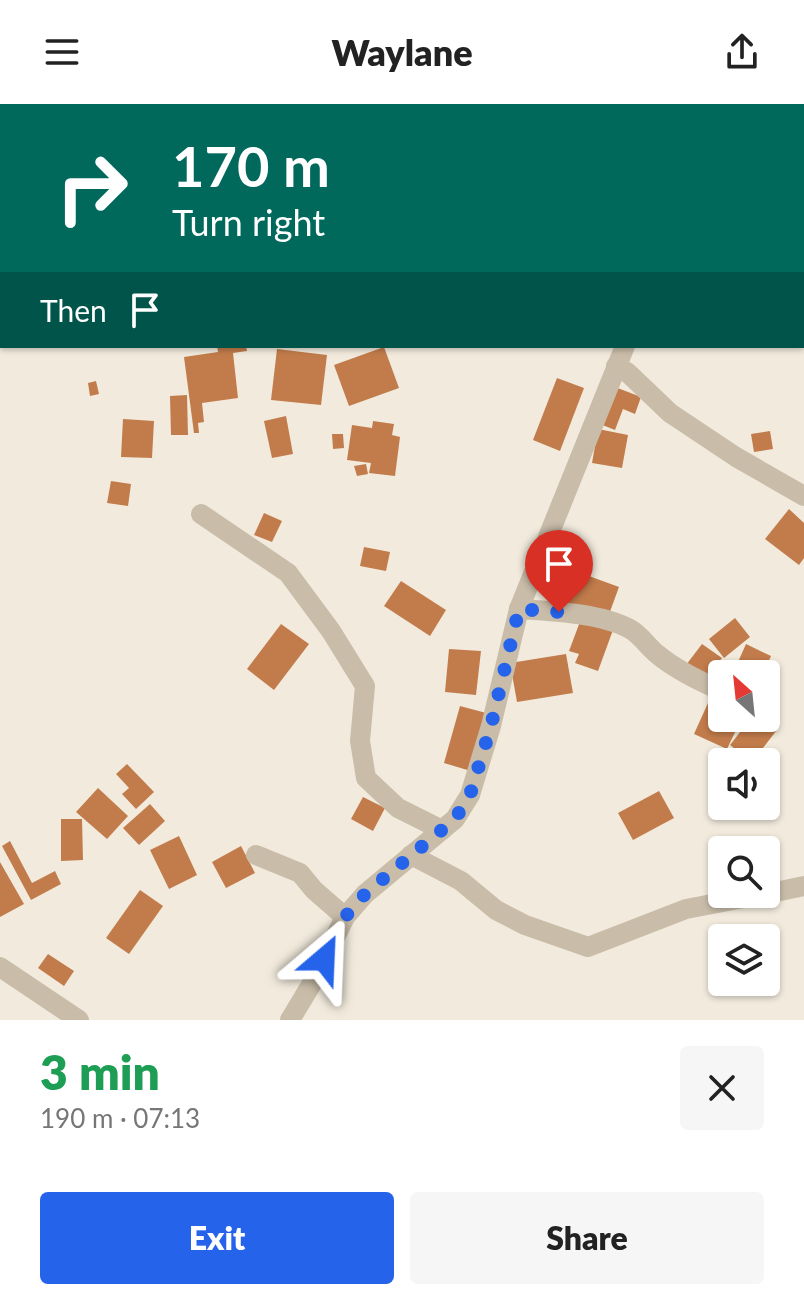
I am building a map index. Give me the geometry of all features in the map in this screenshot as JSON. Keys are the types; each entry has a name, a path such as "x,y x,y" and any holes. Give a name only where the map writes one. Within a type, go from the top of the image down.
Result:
{"street":[{"path":"290,1020 345,917 365,894 455,819 470,795 491,726 519,609 624,348"},
{"path":"616,366 627,372 670,413 747,463 802,491"},
{"path":"201,514 288,573 331,631 365,686 360,741 366,778 398,808 442,830"},
{"path":"519,609 610,621 630,629 657,654 708,685"},
{"path":"256,855 300,873 345,917"},
{"path":"411,855 461,881 496,910 525,925 588,947 686,909 708,905"},
{"path":"780,891 804,886"},
{"path":"0,967 79,1020"}],"building":[{"path":"217,348 246,348 247,351 233,353 238,398 202,403 204,422 198,423 199,433 194,433 184,357 218,352"},
{"path":"384,348 399,388 349,406 334,365"},
{"path":"277,349 327,355 321,405 271,400"},
{"path":"557,378 584,388 560,451 533,440"},
{"path":"96,381 99,394 90,396 88,383"},
{"path":"615,387 641,397 635,414 623,409 615,430 600,424"},
{"path":"187,395 188,435 171,435 170,396"},
{"path":"286,416 293,454 272,458 264,421"},
{"path":"123,419 154,421 152,458 121,457"},
{"path":"373,421 394,424 392,435 400,437 395,476 369,473 371,463 347,460 352,425 372,428"},
{"path":"598,429 628,435 622,468 592,463"},
{"path":"770,431 773,449 754,452 751,434"},
{"path":"332,434 343,434 344,448 333,449"},
{"path":"366,464 368,474 357,476 354,466"},
{"path":"111,481 131,484 128,506 107,503"},
{"path":"789,509 804,523 804,558 799,565 765,539"},
{"path":"264,513 282,521 272,542 254,535"},
{"path":"364,547 390,552 386,571 360,566"},
{"path":"578,572 619,587 608,617 567,603"},
{"path":"401,581 446,610 430,636 384,606"},
{"path":"735,618 750,637 724,658 709,639"},
{"path":"581,619 613,630 598,671 575,663 579,654 569,651"},
{"path":"281,624 309,644 274,690 247,669"},
{"path":"702,644 722,658 708,660 706,680 686,665"},
{"path":"746,644 771,656 769,660 739,660"},
{"path":"449,649 481,651 476,695 445,692"},
{"path":"566,654 573,693 517,702 510,663"},
{"path":"708,703 708,732 735,732 727,748 694,734"},
{"path":"460,706 490,714 474,772 444,763"},
{"path":"740,732 775,732 763,748 734,748 730,745"},
{"path":"127,764 154,792 136,809 122,794 129,788 116,774"},
{"path":"98,788 128,816 107,839 76,812"},
{"path":"659,791 674,818 633,840 618,813"},
{"path":"363,797 385,808 373,831 351,819"},
{"path":"150,804 165,821 139,845 123,828"},
{"path":"61,819 82,819 83,860 61,861"},
{"path":"179,836 197,875 169,889 150,850"},
{"path":"10,841 32,883 55,871 61,884 31,900 2,846"},
{"path":"241,846 255,873 226,888 212,862"},
{"path":"0,862 24,904 0,917"},
{"path":"140,890 163,906 129,954 106,938"},
{"path":"48,954 74,971 64,986 38,968"}],"route":[{"path":"324,959 345,917 365,894 455,819 470,795 491,726 519,609 559,612"}]}
